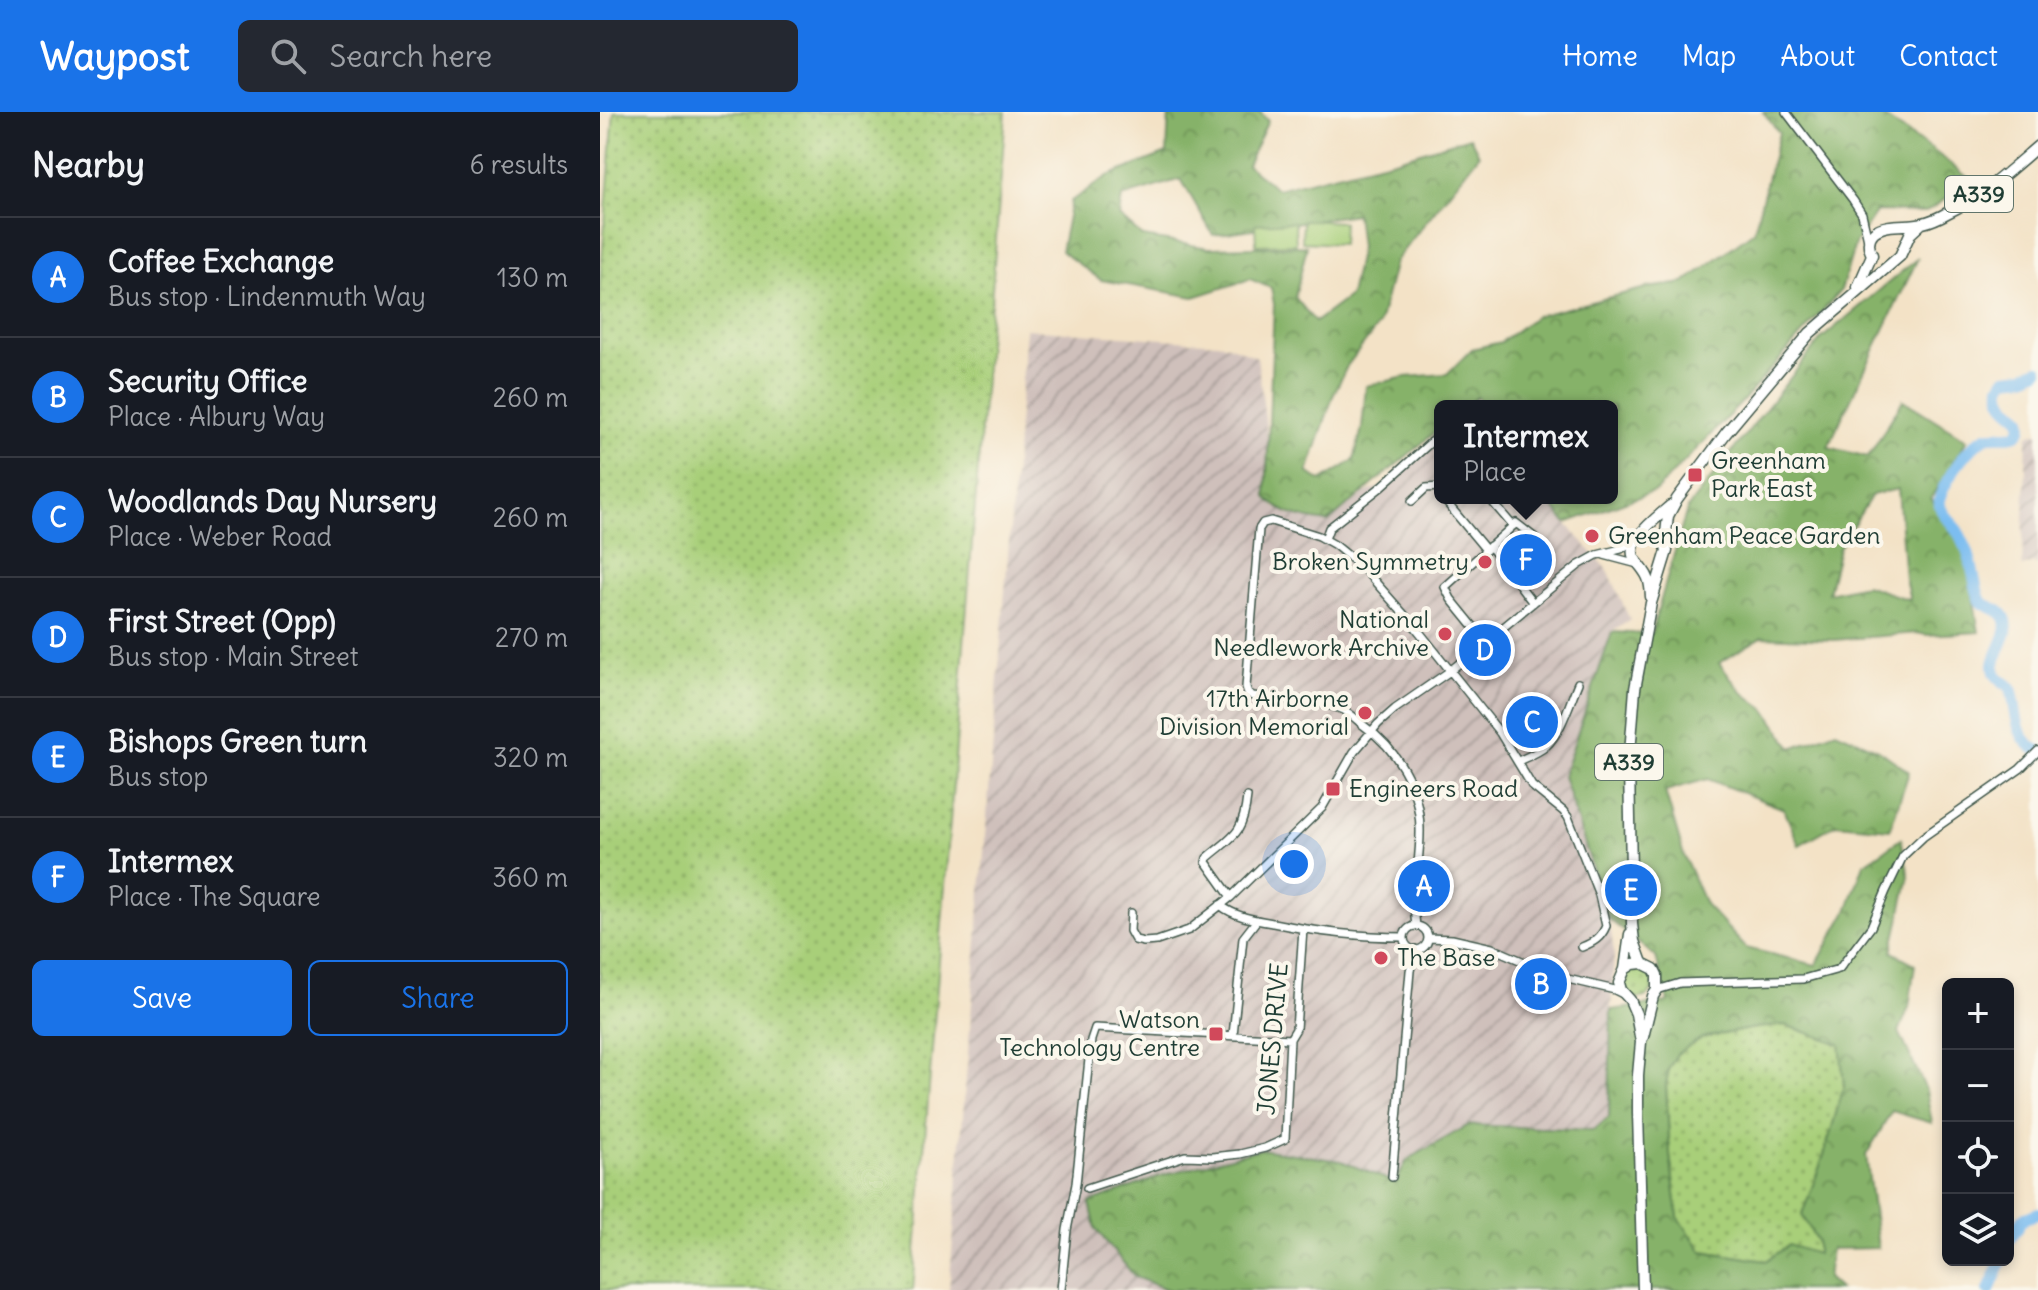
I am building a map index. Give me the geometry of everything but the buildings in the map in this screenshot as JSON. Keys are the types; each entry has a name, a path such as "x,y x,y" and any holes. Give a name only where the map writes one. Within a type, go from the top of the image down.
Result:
{"highway":[{"name":"A339","path":"1885,227 1922,223 1948,213 1971,200 2034,150"},
{"name":"A339","path":"1904,245 1922,223"},
{"path":"1677,499 1636,538 1633,556 1641,565 1653,567 1663,561 1666,556 1668,516 1726,433 1810,333 1895,260 1903,251 1903,239 1898,232 1885,227 1871,236 1863,278 1850,298"},
{"path":"1870,251 1883,262 1895,260"},
{"path":"1636,538 1650,532 1656,533 1665,542"},
{"name":"A339","path":"1642,963 1632,924 1630,740 1637,674 1651,603 1666,556"},
{"name":"A339","path":"1641,565 1649,579 1651,603"},
{"name":"A339","path":"1622,974 1632,924"},
{"path":"1641,1042 1638,1020 1626,997 1622,974 1633,964 1642,963 1654,969 1657,975 1641,1042 1638,1075 1643,1290"},
{"path":"1626,997 1643,1002 1655,993"}],"street":[{"path":"1786,112 1862,214 1870,251"},
{"path":"1862,214 1885,227"},
{"path":"1325,539 1329,528 1434,441"},
{"path":"1412,501 1426,488 1434,487"},
{"path":"1448,504 1533,603"},
{"path":"1494,504 1513,526"},
{"path":"1416,926 1420,833 1416,799 1410,780 1399,762 1386,744 1346,711 1248,693 1259,529 1263,523 1271,521 1325,539 1369,575 1492,722 1532,786 1568,817 1599,895 1606,926 1602,935 1582,947"},
{"path":"1486,642 1445,587 1516,523 1534,537 1548,560"},
{"path":"1131,913 1130,931 1135,940 1157,941 1189,930 1231,897 1322,808 1354,752 1371,730 1395,709 1450,671 1579,565 1597,555 1621,549 1636,538"},
{"path":"1602,555 1641,565"},
{"path":"1518,761 1543,749 1556,735 1578,683"},
{"path":"1655,993 1680,983 1803,979 1839,969 1871,927 1903,856 1923,837 2020,769 2038,751"},
{"path":"1231,897 1206,862 1238,832 1244,822 1247,797"},
{"path":"1220,905 1232,913 1303,929 1404,937"},
{"path":"1233,1035 1243,938 1257,920"},
{"path":"1416,926 1426,931 1428,938 1422,948 1415,949 1406,944 1404,937 1416,926"},
{"name":"JONES DRIVE","path":"1087,1188 1185,1156 1220,1157 1265,1148 1285,1139 1290,1039 1296,1029 1303,929"},
{"path":"1428,938 1452,939 1492,948 1559,977 1595,985 1626,997"},
{"path":"1392,1177 1410,971 1415,949"},
{"path":"1595,985 1622,974"},
{"path":"1657,975 1680,983"},
{"path":"1061,1290 1066,1232 1076,1184 1091,1040 1095,1028 1290,1039"}],"shaded area":[{"path":"1026,329 1217,343 1257,357 1268,440 1266,497 1275,507 1293,515 1328,522 1366,492 1381,487 1434,437 1434,504 1552,504 1609,572 1630,620 1612,632 1563,776 1609,919 1614,952 1610,1117 1594,1130 1469,1125 1397,1184 1341,1161 1260,1149 1164,1175 1135,1277 1169,1290 949,1290"},
{"path":"2038,433 2038,565 2034,563 2022,567 2027,441 2028,435"}],"green space":[{"path":"614,112 1006,112 913,1290 600,1290 600,284"},
{"path":"1169,112 1260,112 1268,121 1247,165 1277,189 1394,160 1470,137 1479,155 1395,261 1379,324 1347,366 1333,396 1308,472 1321,481 1354,460 1362,428 1366,386 1405,377 1447,374 1472,349 1501,342 1536,316 1646,288 1684,283 1754,231 1779,133 1763,112 1876,112 1972,181 1926,212 1877,211 1855,244 1841,290 1741,403 1656,491 1566,523 1552,504 1618,504 1618,400 1479,400 1477,397 1473,400 1434,400 1434,433 1328,522 1287,512 1266,497 1274,304 1271,288 1250,279 1194,297 1101,280 1061,251 1071,201 1108,176 1167,153","holes":["1181,179 1213,235 1356,214 1360,247 1350,296 1315,322 1295,297 1307,246 1209,248 1143,237 1119,216 1122,197"]},
{"path":"1303,220 1343,222 1342,244 1302,242"},
{"path":"1295,222 1296,244 1256,245 1255,224"},
{"path":"1918,258 1828,447 1868,457 1903,400 1967,440 1931,498 1966,551 1979,632 1917,633 1834,640 1762,637 1719,663 1741,691 1766,710 1792,748 1836,731 1879,750 1909,772 1890,829 1836,824 1799,845 1784,809 1708,779 1665,791 1684,856 1705,904 1746,948 1816,965 1847,911 1864,864 1901,839 1909,876 1892,952 1915,964 1909,1007 1899,1032 1926,1090 1932,1123 1892,1111 1866,1155 1878,1248 1831,1249 1827,1278 1840,1290 1169,1290 1135,1277 1096,1229 1090,1203 1164,1175 1260,1149 1341,1161 1396,1183 1407,1160 1469,1125 1594,1130 1609,1117 1611,1010 1668,1002 1656,957 1609,919 1563,776 1612,632 1651,634 1687,509 1821,339","holes":["1898,489 1905,579 1910,600 1865,585 1828,593 1839,548 1872,495","1785,1025 1840,1044 1844,1086 1802,1215 1817,1241 1817,1254 1789,1245 1766,1261 1702,1251 1678,1217 1670,1155 1666,1085 1669,1068 1677,1054 1702,1038"]},
{"path":"1639,968 1650,972 1654,983 1650,994 1639,998 1628,994 1624,983 1628,972"},
{"path":"1785,1025 1841,1044 1844,1086 1802,1215 1817,1241 1817,1254 1766,1261 1702,1251 1678,1217 1670,1155 1666,1085 1669,1068 1677,1053 1702,1038"}],"waterway":[{"path":"2038,370 2025,376 2006,378 2001,386 2004,401 2021,418 2019,432 1979,441 1953,471 1940,500 1943,512 1958,531 1966,548 1981,601 2005,618 2006,632 1994,670 1998,678 2011,688 2024,739 2038,751"},
{"path":"2014,1232 2023,1219 2038,1213"},
{"path":"1989,1290 1999,1266"}],"place":[{"name":"Greenham Park East","path":"1695,475"},
{"name":"Greenham Peace Garden","path":"1592,536"},
{"name":"Intermex","path":"1526,560"},
{"name":"Broken Symmetry","path":"1485,562"},
{"name":"National Needlework Archive","path":"1445,634"},
{"name":"First Street (Opp)","path":"1485,650"},
{"name":"17th Airborne Division Memorial","path":"1365,713"},
{"name":"Woodlands Day Nursery","path":"1532,722"},
{"name":"Engineers Road","path":"1333,789"},
{"name":"Coffee Exchange","path":"1424,886"},
{"name":"Bishops Green turn","path":"1631,890"},
{"name":"The Base","path":"1381,958"},
{"name":"Security Office","path":"1541,984"},
{"name":"Watson Technology Centre","path":"1216,1034"}]}
